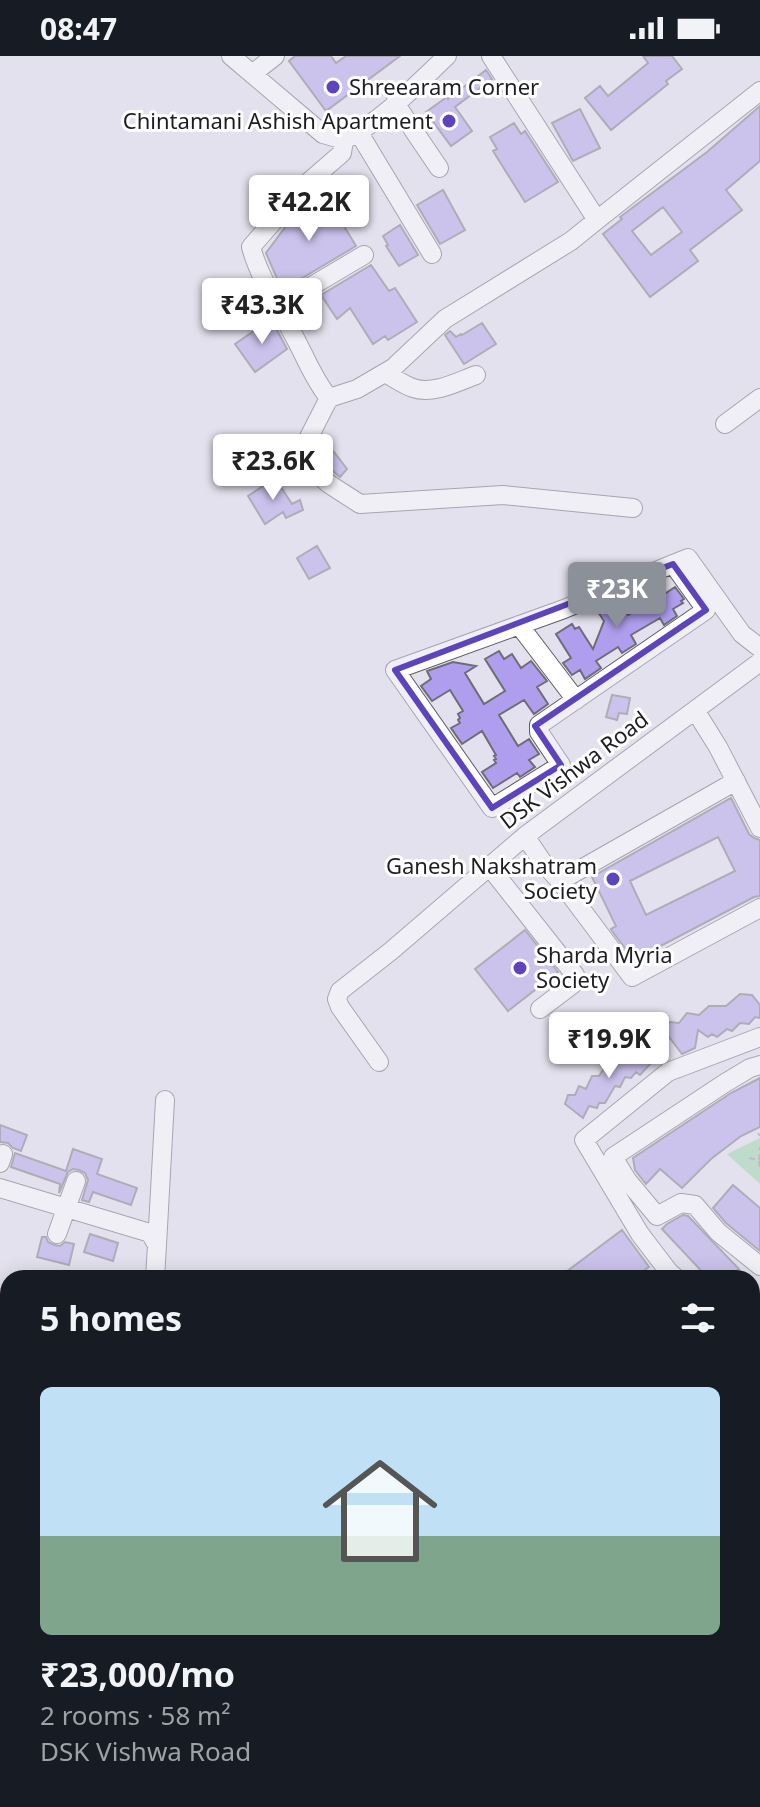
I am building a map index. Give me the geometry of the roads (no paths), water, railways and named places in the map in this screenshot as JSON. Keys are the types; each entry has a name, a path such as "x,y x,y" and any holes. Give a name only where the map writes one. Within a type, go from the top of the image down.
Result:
{"street":[{"path":"231,56 323,134 352,136"},
{"path":"252,74 275,56"},
{"path":"329,398 318,386 257,268 251,247 304,186 342,153 352,136 395,103 447,56"},
{"path":"491,56 597,220"},
{"path":"633,508 503,495 360,504 329,484 307,464 308,439 329,398 357,389 393,368 445,319 571,241 760,91"},
{"path":"395,103 439,168"},
{"path":"352,136 432,254"},
{"path":"278,306 364,255"},
{"path":"385,373 413,388 427,391 476,375"},
{"path":"725,424 760,398"},
{"path":"673,564 706,610 539,725 539,732 561,765 492,808 395,670 564,609 673,564 688,558 742,634 760,648"},
{"path":"519,625 576,700"},
{"name":"DSK Vishwa Road","path":"379,1062 340,1007 337,995 340,991 525,836 760,662"},
{"path":"695,710 760,828"},
{"path":"560,881 736,781"},
{"path":"525,836 632,977 760,908"},
{"path":"489,866 575,975 573,984 540,1009"},
{"path":"665,1270 584,1140 668,1072 760,1037"},
{"path":"760,1065 725,1083 613,1157 627,1180 657,1216 681,1203 695,1205 718,1232 760,1266"},
{"path":"155,1270 165,1100"},
{"path":"57,1234 76,1181"},
{"path":"0,1188 150,1233 157,1245"}],"place":[{"name":"Shreearam Corner","path":"333,87"},
{"name":"Chintamani Ashish Apartment","path":"449,121"},
{"name":"Ganesh Nakshatram Society","path":"613,879"},
{"name":"Sharda Myria Society","path":"520,968"}]}
